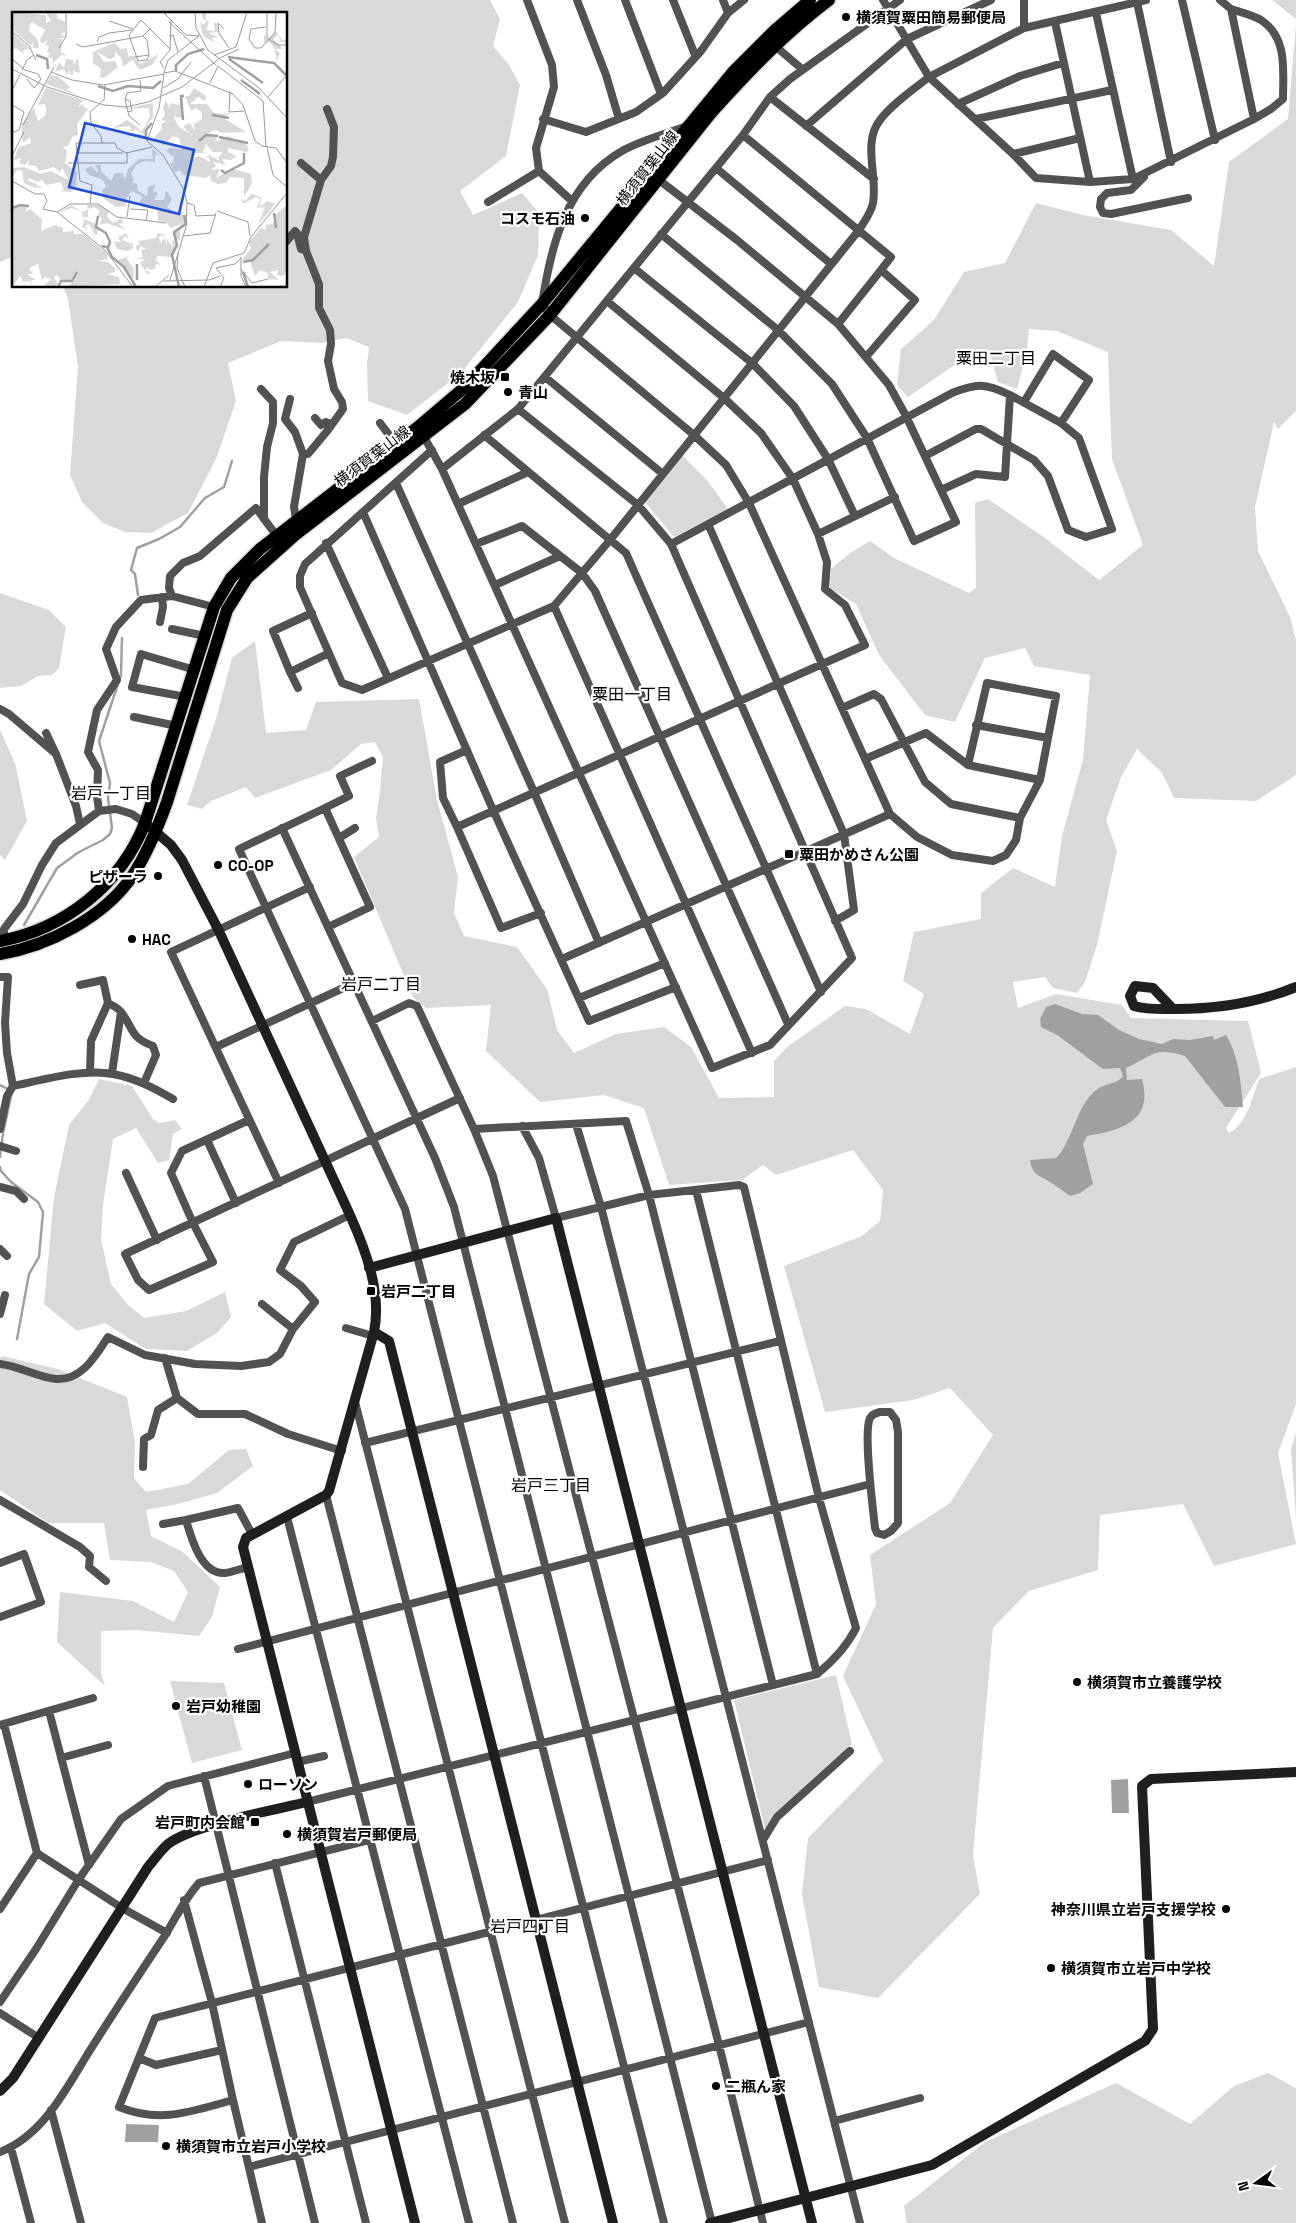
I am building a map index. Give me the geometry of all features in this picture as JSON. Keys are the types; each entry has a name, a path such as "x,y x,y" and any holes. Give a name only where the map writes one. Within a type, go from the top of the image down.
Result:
{"main road":[{"name":"横須賀葉山線","path":"2,940 25,935 54,924 76,910 100,890 126,860 138,841 145,823 214,607 231,578 276,535 396,444 465,387 542,304 733,72 774,31 810,0"},
{"name":"横須賀葉山線","path":"0,954 52,940 95,912 133,876 156,832 227,610 238,590 253,572 294,535 465,404 550,315 711,113 774,45 829,0"}],"street":[{"path":"527,0 552,65 554,87 536,148 539,171 572,201"},
{"path":"577,0 606,75 619,119"},
{"path":"625,0 661,94"},
{"path":"673,0 695,55"},
{"path":"724,0 728,12"},
{"path":"544,120 586,132 636,112 661,94 695,55 701,51 728,12 744,0"},
{"path":"442,468 518,409 743,135 770,97 802,69 885,4 900,0"},
{"path":"806,126 907,39 991,0"},
{"path":"1024,0 1024,28"},
{"path":"432,450 326,543 305,564 300,576 300,587 342,683 362,690 554,606 610,540 859,230 867,218 873,203 874,179 871,157 873,139 879,121 897,102 929,77 1024,28 1146,0"},
{"path":"1182,0 1215,140"},
{"path":"885,4 929,77 976,119 1036,178 1090,182 1133,179 1215,140 1271,109 1283,99 1281,46 1276,34 1260,19 1231,9 1220,0"},
{"path":"1138,2 1171,162"},
{"path":"1231,9 1254,119"},
{"path":"1096,13 1133,179"},
{"path":"1055,22 1090,182"},
{"path":"774,45 802,69"},
{"path":"958,104 1020,76 1064,63"},
{"path":"976,119 1112,90"},
{"path":"770,97 874,179"},
{"path":"304,454 308,454 342,409 342,402 334,389 328,361 331,344 330,330 319,308 319,284 306,251 304,237 322,180 331,166 334,127 328,110"},
{"path":"688,125 623,151 596,170 565,213 550,260 542,304 550,315 694,435 726,465 749,503 890,814 917,837 952,855 993,861 1006,855 1016,840 1020,818 1040,780 1056,696 987,683 968,766"},
{"path":"743,135 891,257 838,324"},
{"path":"1013,154 1080,138"},
{"path":"332,144 341,142"},
{"path":"301,163 322,180"},
{"path":"716,168 831,264"},
{"path":"488,202 539,171"},
{"path":"1151,171 1131,190 1107,193 1101,199 1100,207 1103,213 1110,214 1188,198"},
{"path":"658,180 737,240 838,324 889,385 926,456 956,522 914,541 867,438 832,384 778,330 661,234"},
{"path":"288,239 294,231 297,233 301,249 306,251"},
{"path":"634,268 752,363 794,406 828,459 854,516"},
{"path":"866,357 915,300 881,270"},
{"path":"457,827 619,754 780,685 865,645 845,605 825,588 827,562 818,534 793,479 761,434 724,398 607,301"},
{"path":"1024,402 1053,354 1089,380 1060,424"},
{"path":"545,377 663,474"},
{"path":"670,544 749,503 906,416 952,393 973,385 990,386 1024,402 1079,438 1112,529 1086,537 1068,530 1048,476 1034,460 981,429 976,429 926,456"},
{"path":"260,389 273,402 273,423 267,447 264,477 264,519"},
{"path":"941,490 976,474 1005,477 1010,395"},
{"path":"290,399 286,419 295,432 304,454 294,507 296,519"},
{"path":"424,437 442,468 712,1068 770,1045 852,958 670,544 638,505 518,409"},
{"path":"315,418 321,425 326,422 329,423 328,430"},
{"path":"380,423 396,444"},
{"path":"484,435 626,554 821,992"},
{"path":"458,504 528,472"},
{"path":"396,483 534,792 598,943"},
{"path":"818,534 895,497"},
{"path":"172,596 169,588 170,576 183,563 200,556 256,508 276,535"},
{"path":"363,512 493,810 589,1021 676,987"},
{"path":"708,524 844,834 854,910 835,921"},
{"path":"476,544 522,526 582,573 595,591 725,887 788,1024"},
{"path":"326,543 388,678"},
{"path":"495,585 560,556"},
{"path":"99,811 97,796 98,770 88,752 97,710 117,680 106,649 116,627 141,600 172,596 214,607"},
{"path":"160,622 163,607 162,597"},
{"path":"554,606 752,1052"},
{"path":"298,688 273,631 312,614"},
{"path":"172,629 205,636"},
{"path":"290,672 329,653"},
{"path":"186,697 132,687 141,654 194,670"},
{"path":"842,708 874,694 881,699 925,782 951,804 1020,818"},
{"path":"0,710 9,714 56,754"},
{"path":"134,717 177,726"},
{"path":"976,725 1048,738"},
{"path":"865,759 926,733 968,766 1040,780"},
{"path":"46,734 56,754 76,806 80,824"},
{"path":"467,750 440,762 443,798 501,928 541,913"},
{"path":"372,761 340,776 349,796 239,849 405,1209 664,2223"},
{"path":"324,808 370,907 328,927"},
{"path":"2,940 4,929 23,904 42,864 56,842 99,811 116,809 132,814 171,845 182,860 218,930 263,1024 350,1215 369,1268 377,1311 373,1334 332,1484 326,1495 246,1538 243,1547 415,2223"},
{"path":"562,959 890,814"},
{"path":"282,828 372,1021 454,1207 711,2223 932,2165 1145,2041 1153,2029 1142,1786 1151,1779 1296,1772"},
{"path":"339,838 355,828"},
{"path":"279,1183 171,952 310,887"},
{"path":"579,998 665,963"},
{"path":"0,977 8,977 7,1053 13,1086 7,1096 0,1129"},
{"path":"80,985 103,980 108,1003 91,1041 90,1072"},
{"path":"216,1047 354,983"},
{"path":"1173,1009 1240,1005 1271,997 1296,987"},
{"path":"108,1003 121,1012 129,1028 140,1042 152,1046 156,1055 144,1083"},
{"path":"372,1021 409,1003 417,1006 474,1129 493,1176 678,1883 763,2223"},
{"path":"112,1074 121,1012"},
{"path":"13,1086 90,1072 112,1074 144,1083 173,1099"},
{"path":"249,1120 182,1151 172,1173 193,1223 214,1262 149,1290 138,1280 125,1254 193,1223 279,1183 460,1098"},
{"path":"474,1129 626,1121 649,1195 773,1685"},
{"path":"576,1124 601,1207 860,2223"},
{"path":"522,1126 539,1158 556,1218 812,2223"},
{"path":"208,1140 236,1203"},
{"path":"0,1146 16,1151"},
{"path":"126,1173 156,1240"},
{"path":"0,2091 13,2078 148,1867 167,1845 180,1836 357,1789 817,1674 831,1663 856,1628 820,1498 780,1341 744,1188 738,1186 649,1195 369,1268"},
{"path":"0,1187 16,1191 24,1199"},
{"path":"696,1190 817,1674"},
{"path":"0,1364 57,1379 76,1375 92,1362 108,1337 145,1355 195,1364 241,1366 270,1362 280,1354 293,1329 315,1302 301,1286 280,1270 294,1242 350,1215"},
{"path":"0,1248 7,1256"},
{"path":"0,1314 5,1295"},
{"path":"262,1304 293,1329"},
{"path":"346,1328 373,1334 389,1341 613,2223"},
{"path":"365,1443 780,1341"},
{"path":"166,1358 177,1398 198,1414 244,1414 288,1434 342,1451"},
{"path":"143,1467 144,1440 151,1435 158,1410 177,1398"},
{"path":"355,1402 565,2223"},
{"path":"880,1412 890,1412 896,1420 898,1432 898,1523 892,1531 884,1535 877,1533 875,1528 870,1484 869,1419 872,1415 880,1412"},
{"path":"238,1649 870,1484"},
{"path":"326,1495 513,2223"},
{"path":"0,1500 80,1547 90,1556 89,1567 106,1581"},
{"path":"163,1524 238,1508 252,1534"},
{"path":"287,1517 468,2223"},
{"path":"186,1520 194,1548 210,1568 223,1573 248,1567"},
{"path":"0,1564 24,1554 41,1602 0,1618"},
{"path":"93,1698 2,1724 37,1853 122,1908 167,1933"},
{"path":"49,1711 89,1865"},
{"path":"61,1758 108,1745"},
{"path":"763,1840 777,1817 850,1752"},
{"path":"0,2002 36,1949 79,1879 121,1819 134,1808 168,1786 204,1776 296,1758 324,1756"},
{"path":"204,1776 315,2223"},
{"path":"0,2152 11,2148 38,2125 64,2094 167,1933 184,1900 199,1883 369,1840"},
{"path":"0,1909 37,1853"},
{"path":"233,2100 180,2115 156,2117 136,2114 119,2107 155,2018 768,1860"},
{"path":"275,1863 366,2223"},
{"path":"184,1900 212,2003 262,2223"},
{"path":"0,2013 39,2038"},
{"path":"249,2166 809,2022"},
{"path":"139,2058 156,2065 222,2050"},
{"path":"834,2121 920,2098"},
{"path":"51,2110 81,2223"},
{"path":"11,2148 30,2223"}],"shaded area":[{"path":"0,0 490,0 500,19 493,46 509,65 520,85 506,156 460,191 473,215 522,193 539,213 538,255 518,302 461,373 407,415 368,401 367,364 369,347 346,338 321,343 281,341 228,363 236,401 216,459 188,513 151,533 125,532 103,523 82,502 70,475 78,367 68,299 64,288 288,288 288,12 12,12 12,257 0,262"},
{"path":"1272,0 1296,0 1296,19"},
{"path":"1296,24 1296,411 1278,429 1274,422 1255,507 1258,551 1290,617 1296,640 1296,775 1256,801 1174,798 1162,773 1137,749 1121,777 1106,820 1117,851 1097,945 1085,982 1077,993 1053,988 1045,977 1013,982 1018,1008 1056,994 1122,1005 1131,1018 1248,1021 1261,1073 1226,1128 1229,1133 1245,1117 1259,1079 1296,1067 1296,1404 1278,1453 1296,1544 1214,1566 1183,1504 1100,1515 1098,1570 1029,1591 993,1628 973,1855 980,1894 878,1998 819,1987 802,1894 808,1838 883,1761 843,1676 876,1604 870,1555 950,1503 993,1435 950,1388 913,1400 825,1412 784,1266 862,1236 880,1221 883,1190 853,1150 776,1175 763,1165 742,1180 669,1185 644,1108 604,1095 540,1102 486,1051 491,1005 426,1008 413,997 354,857 379,837 376,818 383,757 375,742 361,744 331,770 255,798 246,787 211,801 202,809 187,805 216,719 232,658 255,641 266,733 306,730 316,702 419,699 437,800 458,877 454,913 464,936 517,947 547,989 557,1030 574,1053 616,1034 664,1027 691,1047 719,1098 774,1097 774,1061 787,1047 845,1006 866,1009 910,1034 924,994 903,981 914,932 981,919 981,893 1013,868 1055,887 1062,836 1083,760 1090,675 1034,666 1025,648 985,658 955,722 925,715 879,655 856,604 830,588 831,569 850,553 870,541 894,558 969,593 976,588 975,503 988,499 1045,538 1099,580 1143,545 1112,459 1108,352 1057,331 1029,329 1026,355 1017,389 998,382 990,353 969,355 908,397 897,385 901,349 934,320 964,272 1005,263 1036,203 1083,215 1171,230 1214,266 1229,162 1288,119"},
{"path":"682,455 707,480 728,509 674,537 645,502"},
{"path":"0,593 49,610 66,627 59,668 52,675 38,676 21,686 0,688"},
{"path":"0,730 15,763 27,821 5,860 0,855"},
{"path":"1055,1004 1082,1014 1098,1015 1119,1030 1139,1039 1162,1044 1173,1039 1190,1040 1213,1036 1214,1040 1226,1035 1237,1061 1243,1107 1225,1107 1185,1056 1166,1052 1147,1057 1126,1068 1127,1080 1142,1079 1144,1094 1143,1105 1139,1114 1122,1127 1087,1136 1083,1144 1093,1184 1080,1193 1070,1196 1036,1174 1030,1160 1056,1158 1066,1143 1089,1097 1099,1088 1117,1081 1123,1076 1120,1068 1103,1069 1057,1035 1041,1027 1040,1019 1046,1007"},
{"path":"99,1079 132,1086 153,1119 159,1123 175,1120 182,1129 173,1134 169,1160 158,1163 136,1128 113,1139 103,1205 101,1239 111,1284 128,1305 144,1318 186,1311 225,1292 231,1317 217,1333 187,1351 146,1349 105,1323 77,1331 44,1304 54,1197 69,1125 88,1101"},
{"path":"2,1356 58,1369 127,1397 135,1442 134,1478 146,1492 188,1484 229,1450 246,1449 253,1466 217,1493 178,1504 146,1510 151,1536 183,1552 220,1587 212,1617 199,1636 136,1630 101,1631 101,1673 105,1686 57,1642 60,1592 133,1601 174,1622 188,1592 174,1571 151,1562 110,1560 104,1523 48,1523 0,1490 0,1358"},
{"path":"1296,1433 1296,1518 1291,1449"},
{"path":"836,1675 852,1744 773,1818 765,1829 734,1700"},
{"path":"170,1681 224,1683 242,1750 192,1763"},
{"path":"1128,1779 1129,1813 1112,1813 1111,1780"},
{"path":"1268,2073 1296,2088 1296,2223 907,2223 904,2206 985,2142 1116,2083 1190,2124 1234,2086"},
{"path":"126,2124 159,2125 158,2142 125,2142"}],"waterway":[{"path":"138,595 135,574 131,570 137,548 159,539 180,527 205,498 224,487 232,461"},
{"path":"24,925 57,868 79,852 103,840 110,834 112,828 108,798 110,783 99,741 121,675 122,638"},
{"path":"0,1085 8,1089"},
{"path":"0,1157 12,1092"},
{"path":"0,1167 1,1171 11,1182 38,1202 43,1212 39,1257 29,1274 17,1339"}],"place":[{"name":"横須賀粟田簡易郵便局","path":"846,17"},
{"name":"コスモ石油","path":"585,218"},
{"name":"焼木坂","path":"505,377"},
{"name":"青山","path":"508,392"},
{"name":"粟田かめさん公園","path":"789,854"},
{"name":"CO-OP","path":"218,865"},
{"name":"ピザーラ","path":"158,876"},
{"name":"HAC","path":"132,939"},
{"name":"岩戸二丁目","path":"371,1291"},
{"name":"横須賀市立養護学校","path":"1077,1682"},
{"name":"岩戸幼稚園","path":"176,1706"},
{"name":"ローソン","path":"248,1784"},
{"name":"岩戸町内会館","path":"255,1822"},
{"name":"横須賀岩戸郵便局","path":"287,1834"},
{"name":"神奈川県立岩戸支援学校","path":"1226,1909"},
{"name":"横須賀市立岩戸中学校","path":"1051,1968"},
{"name":"二瓶ん家","path":"716,2086"},
{"name":"横須賀市立岩戸小学校","path":"166,2146"}],"district":[{"name":"粟田二丁目","path":"996,358"},
{"name":"粟田一丁目","path":"632,694"},
{"name":"岩戸一丁目","path":"111,793"},
{"name":"岩戸二丁目","path":"381,984"},
{"name":"岩戸三丁目","path":"551,1485"},
{"name":"岩戸四丁目","path":"530,1926"}]}
